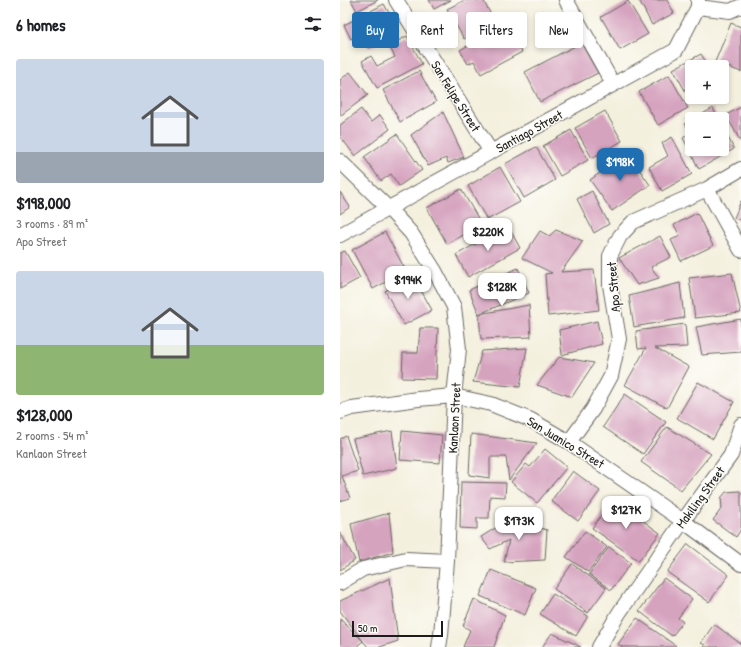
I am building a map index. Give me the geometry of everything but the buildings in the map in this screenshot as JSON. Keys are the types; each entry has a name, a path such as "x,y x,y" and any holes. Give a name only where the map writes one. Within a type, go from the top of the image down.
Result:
{"street":[{"name":"San Felipe Street","path":"396,0 490,152"},
{"path":"566,0 613,84"},
{"name":"Santiago Street","path":"340,235 676,50 698,3"},
{"path":"698,3 730,11 741,6"},
{"name":"Kanlaon Street","path":"340,161 389,209 410,233 435,271 454,307 459,349 454,396 447,560 439,647"},
{"name":"Apo Street","path":"569,442 593,409 611,376 619,339 610,285 610,256 620,236 633,222 707,189 741,169"},
{"path":"707,189 741,250"},
{"name":"San Juanico Street","path":"340,412 352,408 418,398 454,396 491,404 531,420 569,442 683,521 741,564"},
{"name":"Makiling Street","path":"600,647 619,612 731,454 741,425"},
{"path":"340,583 363,569 406,559 447,560"}]}
